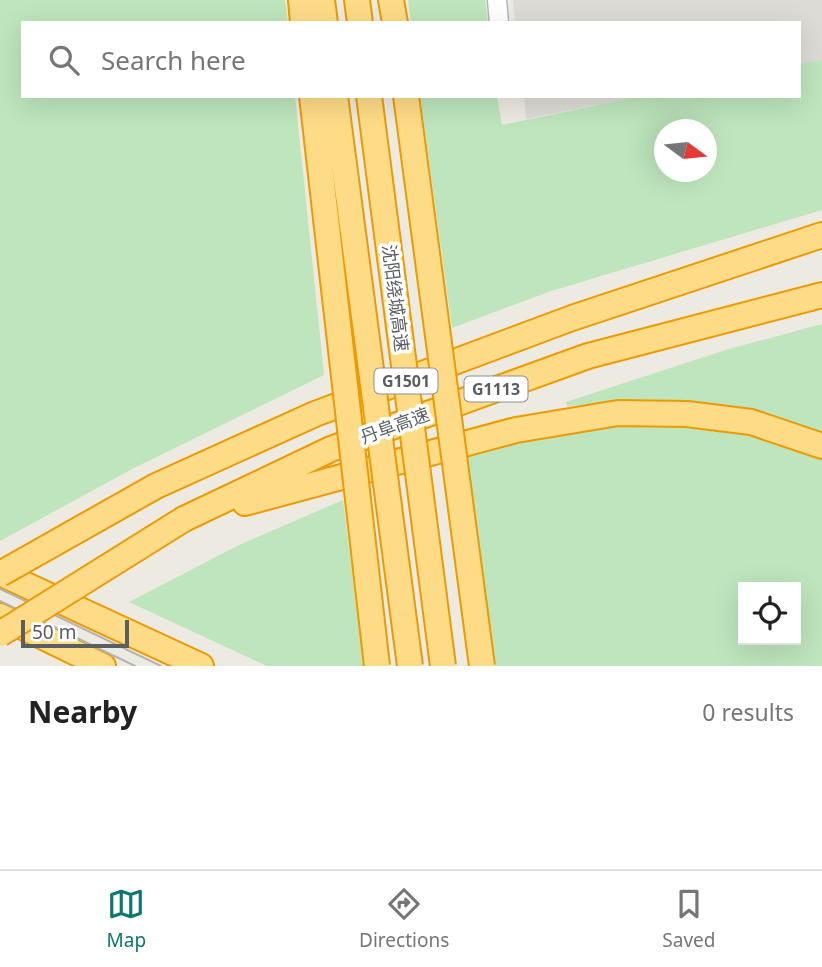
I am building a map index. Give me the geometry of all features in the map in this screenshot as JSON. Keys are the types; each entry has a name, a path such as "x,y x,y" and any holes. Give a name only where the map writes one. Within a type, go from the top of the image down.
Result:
{"highway":[{"path":"301,0 303,21"},
{"path":"323,0 326,21"},
{"path":"357,0 360,21"},
{"path":"391,0 394,21"},
{"path":"312,98 377,666"},
{"path":"335,98 410,666"},
{"name":"沈阳绕城高速","path":"369,98 443,666"},
{"path":"406,98 482,666"},
{"path":"0,574 156,486 315,414 572,318 822,235"},
{"name":"丹阜高速","path":"0,634 184,519 331,449 588,355 822,295"},
{"path":"184,519 516,430 618,413 687,414 751,422 822,446"},
{"path":"0,574 201,666"},
{"path":"0,616 103,666"}],"street":[{"path":"497,0 499,21"}],"shaded area":[{"path":"513,0 822,0 822,60 801,64 801,21 515,21"},
{"path":"524,98 631,98 526,119"}],"green space":[{"path":"0,0 285,0 288,21 21,21 21,98 295,98 324,375 132,469 0,541"},
{"path":"408,0 485,0 488,21 411,21"},
{"path":"822,60 822,210 551,291 452,328 420,98 497,98 502,125 631,98 801,98 801,64"},
{"path":"822,324 822,439 692,405 646,401 567,406 566,402 729,349"},
{"path":"639,422 738,430 822,456 822,666 492,666 466,454 534,437"},
{"path":"343,500 364,666 267,666 129,602 239,545"}],"tram line":[{"path":"0,589 161,666"},
{"path":"0,601 135,666"}]}
